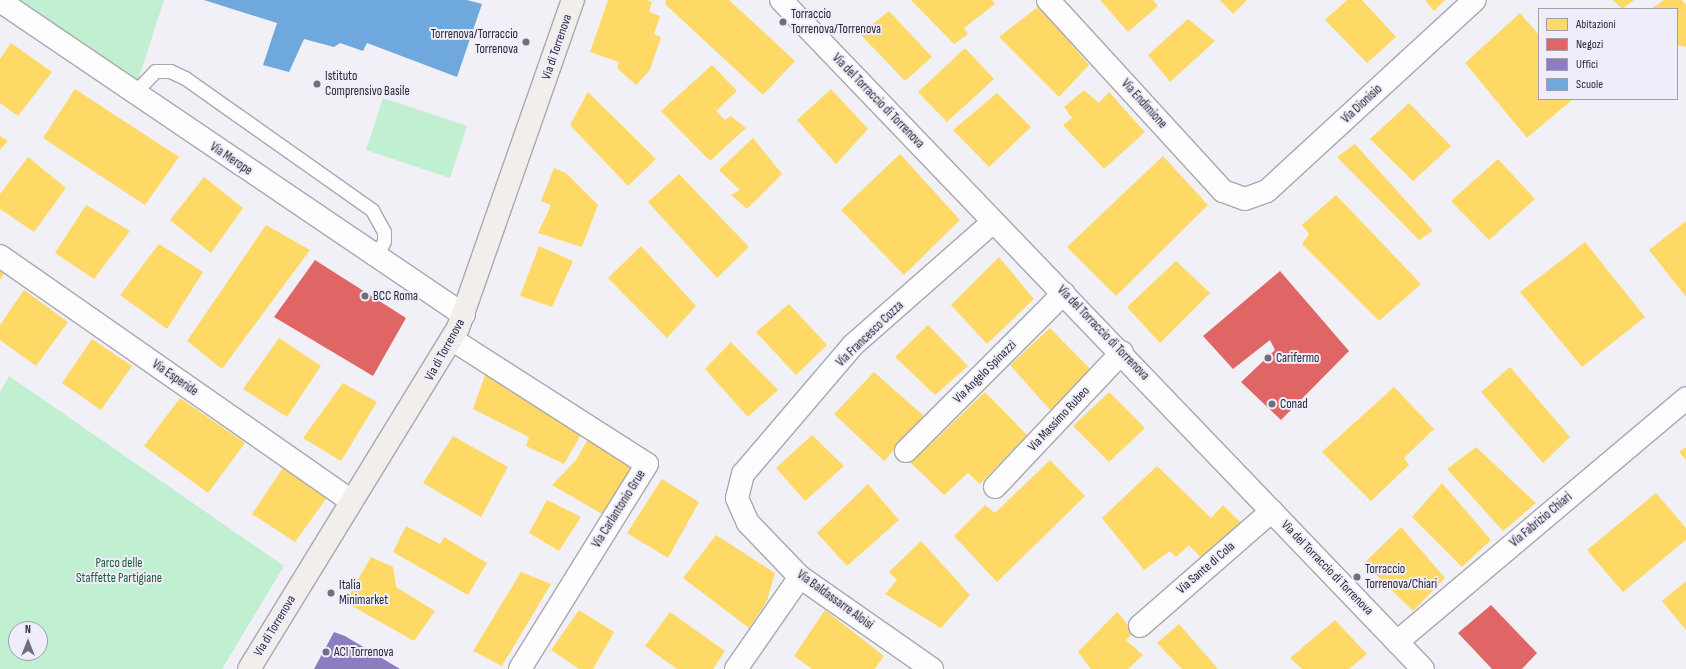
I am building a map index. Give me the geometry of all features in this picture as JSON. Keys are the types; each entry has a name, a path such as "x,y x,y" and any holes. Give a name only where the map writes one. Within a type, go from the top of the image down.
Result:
{"street":[{"name":"Via di Torrenova","path":"249,669 351,501 453,340 464,315 573,0"},
{"name":"Via del Torraccio di Torrenova","path":"781,0 993,222 1122,352 1423,669"},
{"name":"Via Endimione","path":"1048,0 1223,191 1244,199"},
{"name":"Via Dionisio","path":"1244,199 1267,191 1475,0"},
{"name":"Via Merope","path":"0,1 464,315"},
{"name":"Via Francesco Cozza","path":"737,498 743,474 853,345 993,222"},
{"name":"Via Esperide","path":"0,256 351,501"},
{"name":"Via Angelo Spinazzi","path":"906,450 1064,292"},
{"name":"Via Carlantonio Grue","path":"453,340 647,464 520,669"},
{"name":"Via Massimo Rubeo","path":"995,487 1122,352"},
{"name":"Via Fabrizio Chiari","path":"1397,642 1686,399"},
{"name":"Via Baldassarre Aloisi","path":"737,498 748,523 800,577 932,669"},
{"name":"Via Sante di Cola","path":"1140,626 1272,511"},
{"path":"736,669 800,577"}],"lane":[{"path":"134,93 155,71 170,71 185,78 372,210 384,232 384,241 376,256"}],"green space":[{"path":"0,0 164,0 134,93"},
{"path":"383,98 467,126 450,178 366,150"},
{"name":"Parco delle Staffette Partigiane","path":"9,376 284,566 222,669 0,669 0,392"}],"building: Abitazioni":[{"path":"608,0 647,0 652,2 649,12 660,16 654,34 661,37 650,70 636,85 617,68 619,62 590,52"},
{"path":"666,0 729,0 795,61 763,95 665,4"},
{"path":"911,0 992,0 995,4 964,28 968,34 954,44"},
{"path":"1100,0 1153,0 1158,6 1128,32"},
{"path":"1220,0 1247,0 1233,14"},
{"path":"1347,0 1362,0 1396,37 1367,63 1325,20"},
{"path":"1425,0 1445,0 1434,11"},
{"path":"1613,0 1634,0 1623,8 1621,8"},
{"path":"1664,0 1682,0 1686,5 1686,47 1678,45 1678,8 1652,8"},
{"path":"1039,6 1089,65 1059,97 999,37"},
{"path":"889,11 932,57 905,81 860,34"},
{"path":"1520,13 1538,34 1538,100 1572,100 1527,138 1465,63"},
{"path":"1188,19 1215,41 1170,82 1148,55"},
{"path":"11,43 52,72 18,116 0,103 0,59"},
{"path":"965,48 994,79 947,122 918,92"},
{"path":"712,65 737,91 716,111 725,120 731,116 746,128 710,161 661,111"},
{"path":"75,89 179,157 145,205 43,138"},
{"path":"831,89 868,129 836,164 797,120"},
{"path":"1084,90 1099,103 1109,92 1145,132 1104,169 1063,125 1072,118 1064,107"},
{"path":"588,92 656,159 628,186 570,125"},
{"path":"997,93 1031,127 989,167 953,130"},
{"path":"1409,103 1451,146 1413,181 1370,139"},
{"path":"0,136 8,141 0,150"},
{"path":"753,138 782,174 747,209 731,195 740,190 719,170"},
{"path":"1355,144 1433,231 1419,240 1337,157"},
{"path":"900,154 960,220 904,275 841,210"},
{"path":"1163,156 1208,205 1116,296 1067,247"},
{"path":"28,157 66,188 34,232 0,209 0,194"},
{"path":"1498,159 1535,199 1489,240 1451,201"},
{"path":"554,168 566,173 598,205 582,247 538,233 551,205 541,201"},
{"path":"679,174 749,247 717,278 648,202"},
{"path":"204,177 243,208 211,253 170,220"},
{"path":"1336,195 1421,284 1379,321 1302,244 1309,234 1302,225"},
{"path":"86,205 130,231 94,279 55,253"},
{"path":"1686,221 1686,297 1649,250"},
{"path":"266,225 310,250 222,369 187,341"},
{"path":"1585,242 1645,317 1582,367 1520,292"},
{"path":"159,244 203,272 167,329 120,295"},
{"path":"539,246 573,261 552,307 520,296"},
{"path":"641,246 696,306 667,338 608,278"},
{"path":"999,257 1034,299 987,344 951,305"},
{"path":"1176,261 1210,293 1160,343 1127,307"},
{"path":"0,271 4,274 0,280"},
{"path":"24,290 68,322 36,366 0,340 0,325"},
{"path":"789,304 827,345 796,375 756,332"},
{"path":"928,325 968,366 935,395 895,357"},
{"path":"1050,328 1093,372 1050,410 1010,365"},
{"path":"279,338 321,366 287,417 243,389"},
{"path":"92,339 132,366 101,410 62,383"},
{"path":"731,342 778,390 748,417 705,369"},
{"path":"1510,367 1570,437 1543,463 1481,392"},
{"path":"874,372 925,417 884,461 834,414"},
{"path":"485,375 583,431 564,464 526,446 529,437 473,409"},
{"path":"343,383 377,402 341,461 303,438"},
{"path":"1394,387 1434,429 1404,458 1409,465 1371,501 1322,452"},
{"path":"985,392 1027,435 980,484 968,473 944,495 911,463"},
{"path":"1109,392 1145,428 1109,462 1073,426"},
{"path":"180,398 245,443 208,493 144,446"},
{"path":"812,435 844,466 805,501 776,468"},
{"path":"453,436 508,467 481,517 423,483"},
{"path":"589,437 632,468 604,515 552,485 576,460"},
{"path":"1476,447 1536,503 1503,531 1447,469"},
{"path":"1686,447 1686,460 1679,452"},
{"path":"1050,460 1085,496 997,582 954,536 985,505 995,513"},
{"path":"284,466 328,496 295,542 252,514"},
{"path":"1157,466 1211,518 1223,505 1245,527 1204,561 1189,545 1176,557 1170,551 1144,570 1102,518"},
{"path":"662,479 699,502 668,558 627,533"},
{"path":"1442,483 1491,540 1462,567 1412,517"},
{"path":"868,484 899,520 847,566 817,533"},
{"path":"1656,493 1686,528 1686,540 1623,592 1587,550"},
{"path":"547,500 581,517 559,551 529,533"},
{"path":"406,526 440,544 444,537 487,563 468,595 393,552"},
{"path":"1401,527 1445,578 1413,611 1364,563"},
{"path":"716,535 775,573 767,601 749,628 683,578"},
{"path":"921,541 970,595 941,628 885,594 897,580 889,572"},
{"path":"371,557 393,567 396,587 435,611 414,641 345,602"},
{"path":"521,572 551,584 502,666 473,651"},
{"path":"1686,581 1686,630 1662,601"},
{"path":"579,610 614,632 593,669 579,669 551,650"},
{"path":"825,610 884,656 875,669 812,669 794,656"},
{"path":"670,612 725,651 713,669 677,669 645,646"},
{"path":"1117,612 1134,632 1126,640 1143,655 1128,669 1091,669 1078,652"},
{"path":"1335,620 1367,654 1349,669 1302,669 1290,658"},
{"path":"1179,624 1218,669 1182,669 1157,643"}],"building: Negozi":[{"path":"315,260 406,318 373,376 274,317"},
{"path":"1280,271 1349,351 1281,420 1241,382 1275,350 1270,340 1233,369 1203,336"},
{"path":"1491,605 1537,653 1522,669 1492,669 1458,633"}],"building: Uffici":[{"path":"334,632 345,636 400,669 314,669"}],"building: Scuole":[{"path":"204,0 467,0 482,4 457,77 367,43 363,51 340,43 334,47 304,39 289,72 263,65 277,23"}],"place":[{"name":"Torraccio Torrenova/Torrenova","path":"783,22"},
{"name":"Torrenova/Torraccio Torrenova","path":"526,42"},
{"name":"Istituto Comprensivo Basile","path":"317,84"},
{"name":"BCC Roma","path":"365,296"},
{"name":"Carifermo","path":"1268,358"},
{"name":"Conad","path":"1272,404"},
{"name":"Torraccio Torrenova/Chiari","path":"1357,577"},
{"name":"Italia Minimarket","path":"331,593"},
{"name":"ACI Torrenova","path":"326,652"}]}
